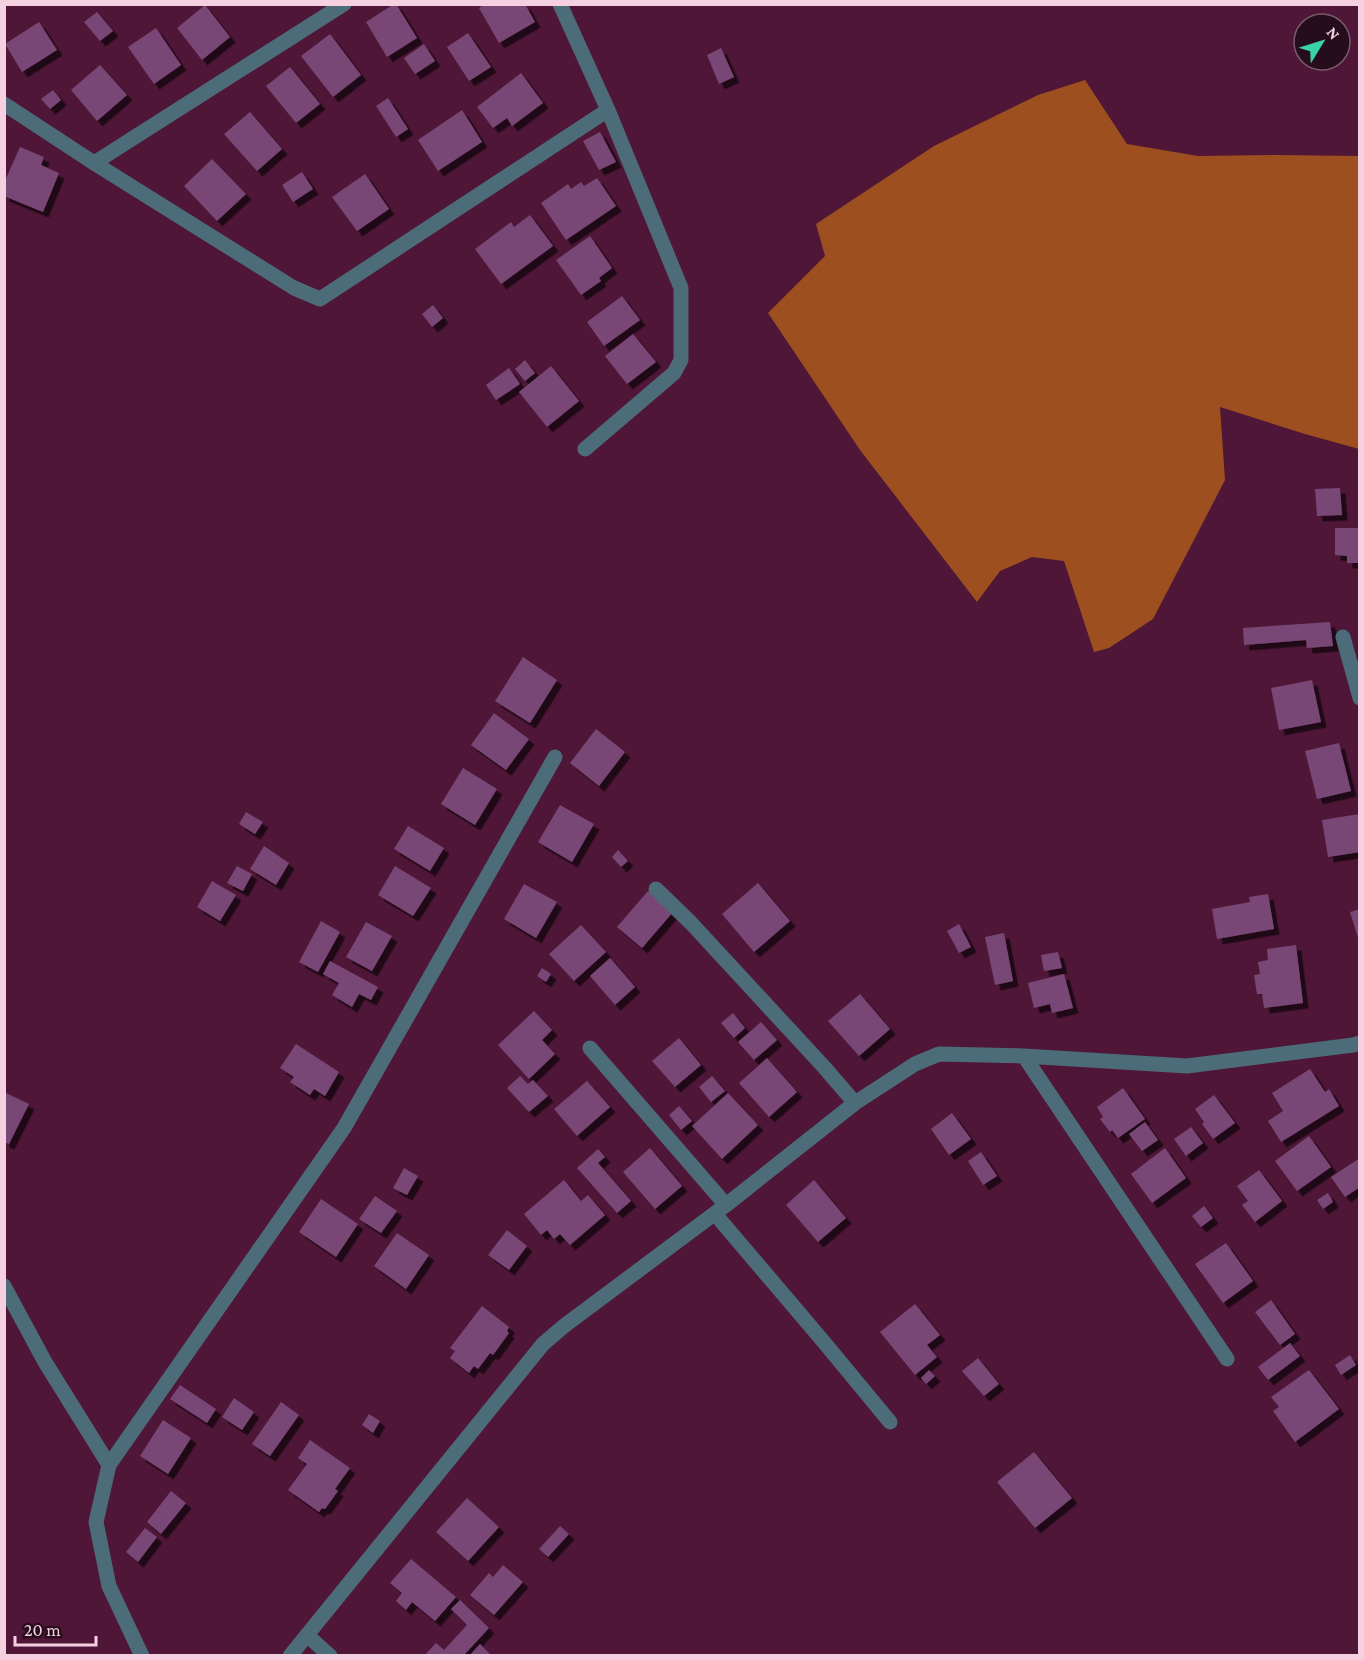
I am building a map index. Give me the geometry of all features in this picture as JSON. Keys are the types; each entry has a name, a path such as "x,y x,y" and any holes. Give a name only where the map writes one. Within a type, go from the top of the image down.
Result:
{"street":[{"path":"94,163 344,4"},
{"path":"560,4 608,110 681,288 681,360 674,373 585,449"},
{"path":"4,105 294,288 320,299 608,110"},
{"path":"1343,637 1359,698"},
{"path":"142,1656 109,1586 96,1522 109,1465 344,1128 555,757"},
{"path":"656,888 691,923 855,1103"},
{"path":"590,1047 890,1422"},
{"path":"290,1656 543,1344 721,1210 855,1103 915,1064 939,1054 1023,1056 1187,1066 1357,1048"},
{"path":"1023,1056 1227,1359"},
{"path":"4,1286 45,1362 109,1465"},
{"path":"306,1635 330,1656"}],"shaded area":[{"path":"1085,80 1127,144 1198,156 1360,156 1359,449 1220,407 1225,480 1153,619 1109,648 1094,652 1064,561 1032,557 1000,571 977,602 860,450 768,313 825,256 816,224 934,146 1038,95"}],"building":[{"path":"394,4 417,38 387,57 366,22"},
{"path":"485,4 525,4 535,22 499,43 479,8"},
{"path":"205,5 230,37 202,60 177,28"},
{"path":"97,12 113,31 100,41 84,22"},
{"path":"39,22 57,50 22,72 5,44"},
{"path":"156,28 181,65 154,84 128,47"},
{"path":"468,33 491,67 469,81 447,47"},
{"path":"330,34 361,75 333,97 301,56"},
{"path":"424,44 435,61 415,74 404,58"},
{"path":"721,48 734,77 719,84 707,55"},
{"path":"100,65 127,95 97,121 71,90"},
{"path":"290,67 320,104 296,123 266,86"},
{"path":"521,73 543,103 512,126 507,118 493,128 477,107"},
{"path":"53,90 61,100 50,109 41,99"},
{"path":"388,98 408,129 396,137 376,106"},
{"path":"462,110 482,142 438,171 418,140"},
{"path":"250,112 282,149 257,171 224,134"},
{"path":"600,132 616,162 599,170 583,141"},
{"path":"20,147 44,157 41,165 59,173 43,212 4,196 4,183"},
{"path":"212,159 246,194 217,221 184,186"},
{"path":"302,172 313,189 293,202 282,185"},
{"path":"365,174 389,209 357,231 332,197"},
{"path":"597,178 616,206 566,240 541,203 568,184 571,189 581,182 584,186"},
{"path":"530,215 553,246 501,284 475,249 511,222 514,227"},
{"path":"590,236 612,268 599,278 601,281 581,295 556,260"},
{"path":"622,296 640,320 604,346 587,322"},
{"path":"433,305 443,318 432,327 422,314"},
{"path":"633,334 656,362 627,384 605,356"},
{"path":"525,360 535,373 525,381 515,369"},
{"path":"551,366 579,401 547,427 519,392"},
{"path":"509,368 520,384 496,400 486,385"},
{"path":"1340,488 1342,515 1317,516 1315,489"},
{"path":"1335,528 1360,528 1360,563 1347,563 1347,556 1335,555"},
{"path":"1330,622 1333,646 1307,648 1306,640 1244,645 1243,628"},
{"path":"523,657 557,680 530,723 495,701"},
{"path":"1312,680 1321,722 1279,730 1271,688"},
{"path":"494,713 529,739 506,770 471,745"},
{"path":"596,729 625,752 599,786 570,763"},
{"path":"1339,743 1351,791 1317,799 1305,751"},
{"path":"463,768 497,789 475,825 441,804"},
{"path":"560,805 594,824 572,862 538,842"},
{"path":"246,812 263,822 255,834 239,824"},
{"path":"1359,814 1360,852 1328,857 1322,820"},
{"path":"408,826 444,848 430,871 394,849"},
{"path":"264,846 289,863 276,885 250,869"},
{"path":"618,850 628,861 621,867 612,857"},
{"path":"237,866 252,874 243,891 227,883"},
{"path":"395,866 431,888 413,916 378,895"},
{"path":"212,881 236,895 220,921 197,907"},
{"path":"758,883 790,921 754,952 722,914"},
{"path":"524,884 557,902 536,938 504,919"},
{"path":"648,891 673,912 642,948 617,927"},
{"path":"1268,894 1274,929 1217,939 1212,909 1250,902 1249,897"},
{"path":"1360,909 1360,941 1359,941 1350,912"},
{"path":"321,921 340,932 318,972 299,962"},
{"path":"366,922 392,936 372,971 346,957"},
{"path":"959,924 971,947 959,953 947,931"},
{"path":"581,925 606,952 574,981 549,954"},
{"path":"1004,933 1013,981 995,985 985,937"},
{"path":"1296,945 1303,1003 1264,1008 1262,994 1257,994 1254,975 1260,974 1258,962 1268,960 1267,949"},
{"path":"1058,952 1062,968 1044,971 1041,955"},
{"path":"610,958 635,987 615,1005 590,976"},
{"path":"330,961 378,987 371,1000 359,994 352,1007 332,995 339,983 323,974"},
{"path":"542,968 551,974 546,982 537,976"},
{"path":"1064,974 1073,1008 1052,1013 1050,1004 1034,1008 1028,983"},
{"path":"860,994 890,1029 859,1056 828,1021"},
{"path":"534,1011 552,1030 542,1040 555,1054 529,1079 498,1045"},
{"path":"733,1013 745,1028 734,1038 721,1023"},
{"path":"761,1022 777,1040 754,1060 738,1042"},
{"path":"679,1038 701,1065 675,1087 652,1061"},
{"path":"296,1044 339,1072 325,1096 314,1089 310,1095 290,1082 294,1077 280,1068"},
{"path":"767,1058 797,1092 769,1117 739,1083"},
{"path":"1310,1069 1325,1092 1329,1089 1339,1106 1281,1142 1268,1121 1283,1111 1272,1093"},
{"path":"520,1076 528,1084 533,1080 548,1096 529,1112 507,1088"},
{"path":"712,1076 725,1091 711,1102 699,1087"},
{"path":"587,1081 610,1107 577,1136 554,1109"},
{"path":"1123,1088 1145,1119 1118,1138 1100,1119 1103,1117 1097,1107"},
{"path":"4,1092 29,1104 9,1144 4,1142"},
{"path":"728,1093 758,1125 722,1159 692,1126"},
{"path":"1214,1095 1235,1123 1213,1139 1195,1109"},
{"path":"679,1106 692,1121 681,1130 669,1115"},
{"path":"952,1113 971,1139 949,1155 931,1129"},
{"path":"1145,1122 1158,1140 1142,1151 1129,1134"},
{"path":"1191,1127 1203,1143 1186,1156 1174,1139"},
{"path":"1309,1136 1331,1167 1297,1191 1275,1161"},
{"path":"650,1148 682,1186 655,1209 623,1172"},
{"path":"1165,1148 1186,1178 1152,1203 1131,1174"},
{"path":"598,1149 605,1157 598,1163 631,1201 617,1213 577,1168"},
{"path":"981,1152 997,1176 983,1185 968,1161"},
{"path":"1360,1158 1360,1187 1345,1197 1331,1177"},
{"path":"404,1168 418,1176 407,1195 393,1188"},
{"path":"1259,1170 1282,1201 1255,1222 1242,1205 1248,1201 1237,1186"},
{"path":"564,1180 581,1201 588,1195 605,1215 570,1245 560,1234 554,1239 547,1230 541,1235 524,1214"},
{"path":"814,1180 846,1218 818,1242 786,1205"},
{"path":"1328,1193 1333,1202 1323,1209 1317,1200"},
{"path":"375,1196 397,1211 381,1233 359,1219"},
{"path":"321,1199 358,1224 336,1257 299,1232"},
{"path":"1204,1206 1213,1218 1201,1227 1192,1216"},
{"path":"507,1230 527,1246 509,1270 488,1255"},
{"path":"397,1233 429,1255 406,1289 374,1266"},
{"path":"1226,1243 1253,1281 1223,1303 1195,1264"},
{"path":"1271,1300 1295,1334 1280,1345 1255,1312"},
{"path":"915,1304 940,1335 927,1345 937,1357 915,1375 880,1332"},
{"path":"482,1306 509,1327 507,1331 509,1333 493,1355 490,1353 478,1369 474,1366 469,1373 450,1358 455,1351 450,1348"},
{"path":"1290,1343 1300,1356 1268,1380 1258,1367"},
{"path":"1350,1355 1356,1365 1341,1375 1335,1365"},
{"path":"978,1358 999,1384 984,1396 962,1371"},
{"path":"929,1370 935,1376 926,1384 921,1378"},
{"path":"1309,1370 1339,1409 1295,1442 1273,1411 1279,1407 1271,1397"},
{"path":"180,1385 216,1409 207,1423 170,1399"},
{"path":"234,1398 254,1412 242,1430 222,1417"},
{"path":"281,1402 299,1415 270,1456 252,1444"},
{"path":"369,1414 380,1421 373,1433 362,1425"},
{"path":"163,1420 191,1438 168,1474 140,1456"},
{"path":"310,1440 350,1468 335,1489 338,1491 325,1509 322,1508 319,1512 288,1490 307,1464 298,1458"},
{"path":"1034,1452 1072,1498 1035,1528 997,1482"},
{"path":"171,1491 186,1503 161,1534 147,1522"},
{"path":"467,1498 499,1527 468,1561 436,1532"},
{"path":"560,1526 569,1534 548,1557 539,1549"},
{"path":"145,1528 157,1537 138,1562 126,1552"},
{"path":"411,1559 456,1597 435,1621 412,1602 406,1610 396,1601 402,1593 390,1583"},
{"path":"503,1565 523,1582 494,1615 470,1595 489,1573 493,1577"},
{"path":"460,1600 489,1628 463,1656 424,1656 436,1643 444,1650 467,1625 451,1609"},
{"path":"480,1644 492,1656 469,1656"}]}
